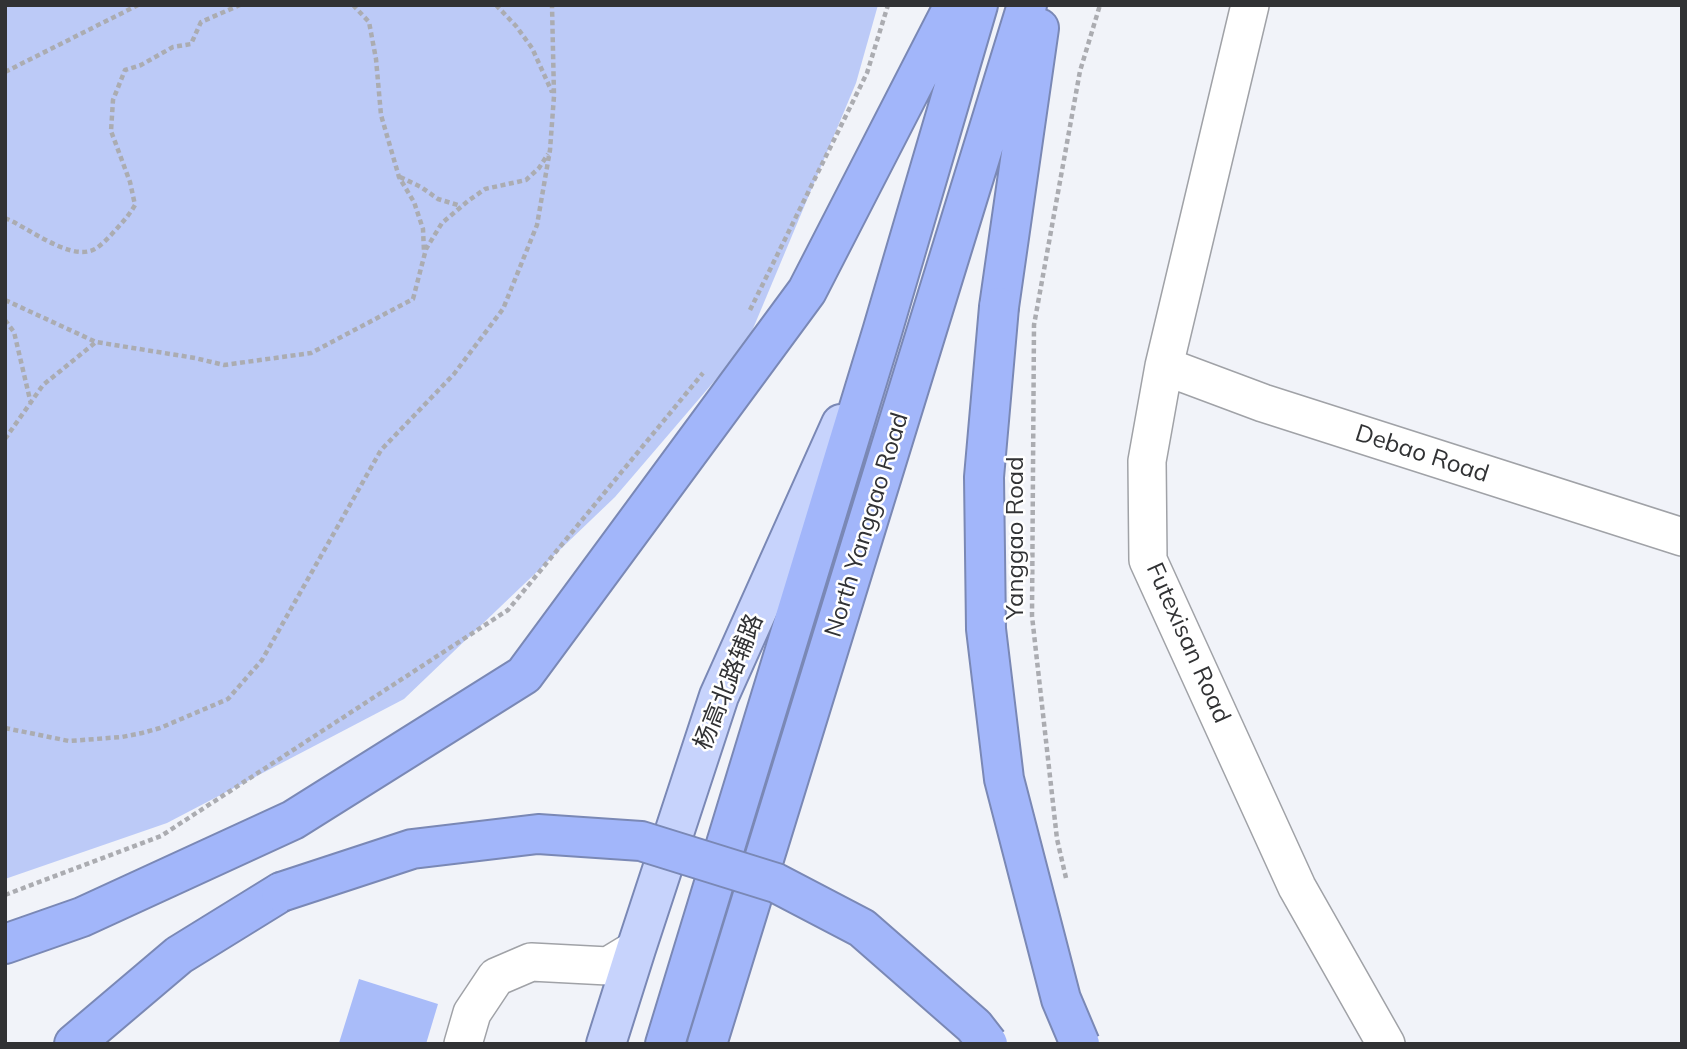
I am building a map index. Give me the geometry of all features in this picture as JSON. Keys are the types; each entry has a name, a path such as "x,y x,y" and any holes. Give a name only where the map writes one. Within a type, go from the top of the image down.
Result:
{"highway":[{"path":"5,943 82,917 293,820 524,675 807,291 954,5"},
{"name":"North Yanggao Road","path":"665,1044 882,332 978,5"},
{"name":"North Yanggao Road","path":"707,1044 1027,5"},
{"path":"1043,5 999,307 984,477 986,629 1003,779 1060,999 1080,1044"},
{"path":"74,1044 179,955 281,892 412,849 538,834 640,841 776,883 862,928 974,1026 988,1044"}],"main road":[{"name":"杨高北路辅路","path":"607,1044 719,696 882,332"}],"street":[{"name":"Futexisan Road","path":"1250,5 1164,366 1147,461 1149,560 1297,887 1386,1044"},
{"name":"Debao Road","path":"1164,366 1263,403 1682,537"},
{"path":"463,1044 472,1013 496,977 531,962 608,966 636,948"}],"path":[{"path":"5,72 138,5"},
{"path":"5,218 45,241 81,253 92,251 104,241 127,219 135,205 130,182 111,131 113,100 125,70 141,65 173,47 191,44 201,22 240,5"},
{"path":"353,5 369,22 382,116 399,177 414,202 423,229 424,256"},
{"path":"496,5 532,48 554,96"},
{"path":"5,728 69,741 122,737 160,728 228,699 262,660 381,450 454,374 503,309 537,225 550,150 554,96 552,5"},
{"path":"748,313 867,73 888,5"},
{"name":"Yanggao Road","path":"1067,880 1057,839 1032,616 1034,325 1080,71 1100,5"},
{"path":"5,300 96,342 224,365 311,353 413,299 426,249 442,223 485,189 526,180 539,168 550,150"},
{"path":"399,177 438,199 462,206"},
{"path":"5,320 14,332 31,404"},
{"path":"5,439 43,385 96,342"},
{"path":"5,895 161,836 508,610 708,367"}],"shaded area":[{"path":"5,5 878,5 856,83 747,343 615,497 404,699 167,823 5,879"}],"building":[{"path":"359,979 438,1004 426,1044 339,1043"}]}
